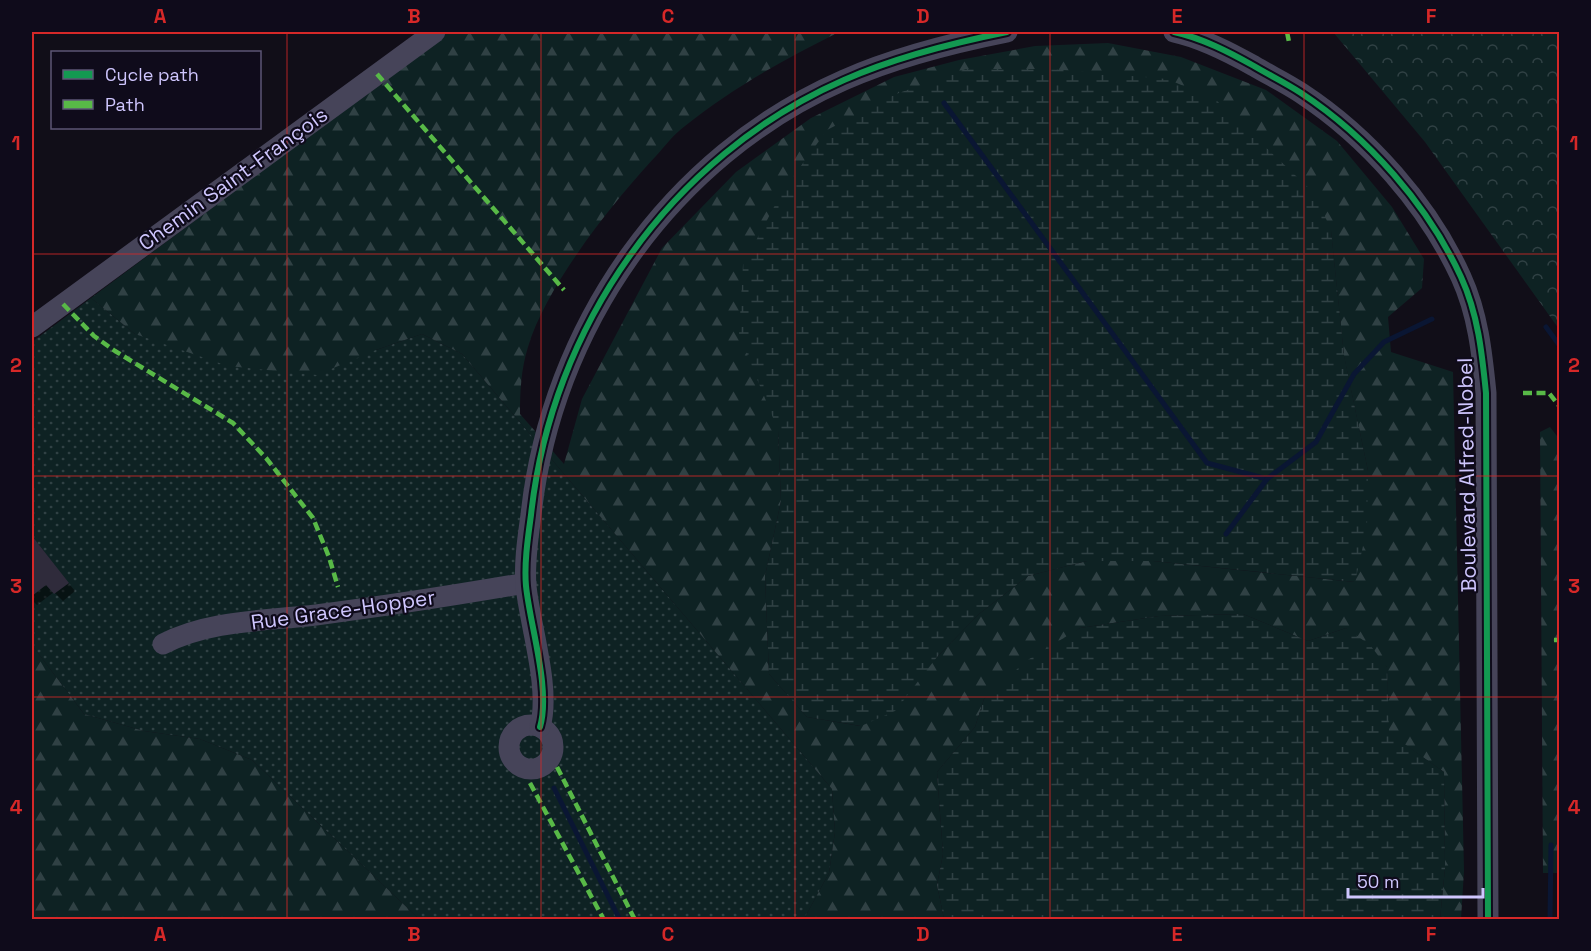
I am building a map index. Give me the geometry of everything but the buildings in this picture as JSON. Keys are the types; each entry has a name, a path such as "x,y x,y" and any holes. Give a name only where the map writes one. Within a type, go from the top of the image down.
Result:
{"street":[{"name":"Chemin Saint-François","path":"32,327 435,32"},
{"path":"540,727 544,700 526,583 531,514 539,459 555,401 577,343 594,308 628,257 676,199 742,139 843,80 913,54 1008,32"},
{"name":"Boulevard Alfred-Nobel","path":"1174,32 1224,49 1302,93 1358,139 1398,178 1433,225 1461,278 1479,331 1486,393 1488,920"},
{"name":"Rue Grace-Hopper","path":"163,644 184,633 213,627 318,615 526,583"}],"green space":[{"path":"448,32 839,32 740,87 681,129 620,197 565,272 537,323 528,347 521,380 520,414 564,464 582,399 662,248 736,172 811,118 894,77 959,60 1035,46 1108,43 1181,57 1266,90 1337,141 1392,207 1424,259 1422,288 1388,317 1391,352 1453,372 1464,871 1461,919 1440,919 1445,868 1444,772 1388,733 1387,667 1346,628 1308,641 1243,614 1159,616 1080,628 984,699 975,727 937,772 943,854 937,885 944,919 804,919 829,873 835,832 832,789 462,354 422,334 376,350 317,375 228,366 135,334 91,298","holes":["1331,231 1344,356 1368,471 1354,582 1153,561 1087,561 1028,576 979,614 937,657 860,726 807,717 769,674 765,576 781,501 778,429"]},
{"path":"1333,32 1559,32 1559,329 1425,142"},
{"path":"966,69 1050,69 1167,79 1215,99 1315,194 1331,230 1344,355 1368,471 1367,528 1355,582 1153,561 1087,561 1028,576 979,614 937,657 895,711 861,726 807,717 769,674 765,576 781,501 778,430 739,335 743,265 782,192 827,130 896,94"},
{"path":"91,298 135,334 376,350 422,334 462,354 832,789 835,832 829,873 804,919 419,919 252,760 200,739 144,731 84,714 32,645 32,342"},
{"path":"1550,427 1560,440 1560,873 1543,873 1540,432"},
{"path":"1243,614 1308,641 1346,628 1370,645 1387,667 1389,733 1444,772 1445,868 1440,919 944,919 937,885 943,854 937,772 975,727 984,699 1026,661 1080,628 1159,616"},
{"path":"32,645 84,714 144,731 200,739 252,760 419,919 32,919"}],"waterway":[{"path":"944,103 1207,463 1267,479"},
{"path":"1226,534 1267,479 1316,442 1354,374 1384,342 1432,319"},
{"path":"1546,327 1560,346"},
{"path":"554,788 620,920"},
{"path":"1550,920 1551,845"}],"marked path":[{"path":"1287,32 1289,42"},
{"path":"377,74 564,290"},
{"path":"63,304 94,336 115,351 233,423 266,458 313,518 338,587"},
{"path":"1523,393 1549,393 1560,407"},
{"path":"1554,640 1560,640"},
{"path":"557,767 635,920"},
{"path":"530,783 604,920"}],"cycle path":[{"path":"540,727 543,695 539,657 528,602 526,568 531,515 543,446 564,379 593,315 630,256 674,202 724,154 781,113 844,80 884,64 945,46 1007,32"},
{"path":"1174,32 1215,46 1283,82 1350,130 1394,174 1432,224 1461,277 1472,305 1486,393 1488,920"}]}
